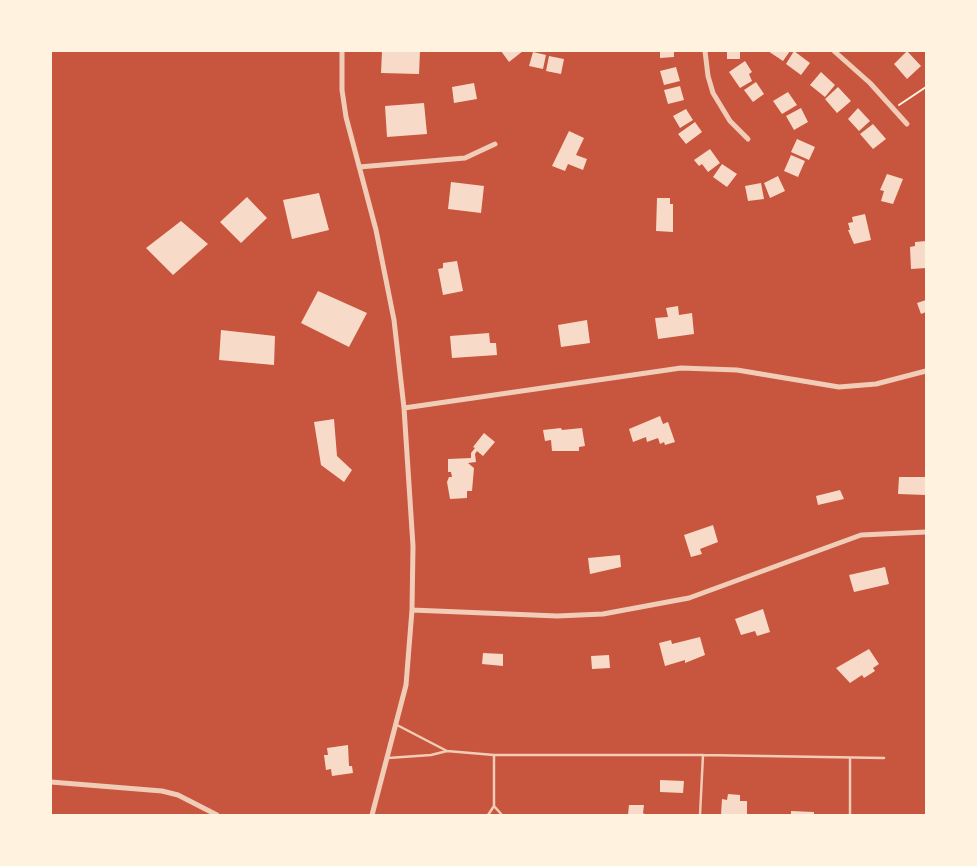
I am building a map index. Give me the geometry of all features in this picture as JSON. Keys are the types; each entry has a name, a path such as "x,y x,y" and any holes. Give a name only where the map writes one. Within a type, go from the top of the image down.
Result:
{"street":[{"path":"342,51 342,90 387,285 404,408 413,546 412,610 406,685 372,815"},
{"path":"705,51 708,76 713,93 726,115 748,140"},
{"path":"834,51 870,83 907,124"},
{"path":"359,167 465,158 494,144"},
{"path":"404,408 681,368 737,370 839,387 876,384 926,371"},
{"path":"412,610 556,616 603,614 690,598 860,535 926,532"},
{"path":"51,782 162,791 178,795 218,815"}],"lane":[{"path":"397,725 447,751"},
{"path":"386,758 431,755 447,751 494,756 703,755 884,758"},
{"path":"700,815 703,755"},
{"path":"488,815 494,806 494,756"},
{"path":"850,758 850,815"},
{"path":"494,806 502,815"}],"path":[{"path":"894,109 926,86"}],"building":[{"path":"382,51 420,51 419,74 381,73"},
{"path":"501,51 523,51 509,62"},
{"path":"660,51 674,51 674,57 660,58"},
{"path":"727,51 740,51 740,59 727,59"},
{"path":"768,51 790,51 783,61"},
{"path":"794,51 810,63 801,75 786,64"},
{"path":"907,51 921,66 907,79 894,64"},
{"path":"533,52 546,55 543,69 529,66"},
{"path":"549,56 564,59 561,74 546,71"},
{"path":"745,61 752,72 749,74 752,81 740,88 729,72"},
{"path":"676,67 680,81 664,85 660,71"},
{"path":"821,72 835,85 825,97 810,85"},
{"path":"756,82 764,94 753,102 744,90"},
{"path":"474,83 477,99 454,103 452,87"},
{"path":"680,86 684,100 668,104 664,90"},
{"path":"838,87 851,101 837,113 825,99"},
{"path":"788,92 797,105 782,114 773,101"},
{"path":"424,103 427,134 387,137 385,106"},
{"path":"801,108 808,122 794,130 786,116"},
{"path":"858,108 870,121 859,131 848,119"},
{"path":"686,109 693,120 680,128 673,116"},
{"path":"695,122 702,132 686,144 678,134"},
{"path":"873,124 886,139 873,149 860,134"},
{"path":"569,131 584,138 576,155 587,159 583,170 568,164 565,171 552,166"},
{"path":"797,139 815,147 809,160 791,152"},
{"path":"710,149 720,163 708,172 702,164 699,166 694,160"},
{"path":"791,155 805,161 798,177 784,171"},
{"path":"722,164 737,174 727,187 713,177"},
{"path":"887,174 903,179 893,204 881,201 884,191 880,190"},
{"path":"778,176 785,191 770,198 764,183"},
{"path":"451,182 484,186 481,213 448,209"},
{"path":"761,183 764,199 748,201 745,186"},
{"path":"319,193 329,230 292,239 283,200"},
{"path":"247,197 267,218 241,243 220,222"},
{"path":"657,198 670,198 670,204 673,204 673,232 656,231"},
{"path":"865,214 871,240 854,244 848,230 850,230 848,223 853,222 852,217"},
{"path":"181,221 208,244 173,275 146,248"},
{"path":"926,241 926,268 911,269 910,247 915,246 915,242"},
{"path":"457,261 463,291 443,295 438,269 443,268 443,263"},
{"path":"318,291 367,313 349,347 301,323"},
{"path":"926,300 926,312 921,314 917,303"},
{"path":"678,306 679,315 692,313 694,334 658,339 655,318 668,317 666,308"},
{"path":"587,320 590,343 561,347 558,325"},
{"path":"221,330 275,336 274,365 219,360"},
{"path":"489,333 490,343 496,343 497,355 452,358 450,336"},
{"path":"660,416 663,424 668,422 675,442 665,445 664,442 660,444 658,438 647,442 646,437 633,442 629,429"},
{"path":"334,419 337,456 352,470 344,482 321,465 314,422"},
{"path":"561,428 562,430 582,428 585,446 579,447 579,451 552,451 551,440 545,441 543,430"},
{"path":"484,433 495,442 483,456 477,451 475,454 476,462 468,463 474,468 472,491 467,491 467,498 450,499 447,482 449,477 452,477 451,472 448,472 448,459 471,458 471,453 475,448 473,447"},
{"path":"899,477 926,477 926,495 898,494"},
{"path":"840,490 844,499 818,505 816,496"},
{"path":"713,525 718,542 700,549 702,554 691,557 684,535"},
{"path":"620,555 621,567 590,574 588,558"},
{"path":"885,567 889,584 854,592 849,575"},
{"path":"763,609 770,632 757,636 755,631 741,635 735,619"},
{"path":"700,637 705,655 685,663 685,660 665,666 659,643 671,640 672,644"},
{"path":"869,649 879,664 873,668 875,671 864,678 862,675 850,683 836,668"},
{"path":"483,653 503,654 503,666 482,664"},
{"path":"609,655 610,668 592,669 591,656"},
{"path":"348,745 349,766 352,766 353,773 332,776 331,769 326,770 324,755 328,755 327,748"},
{"path":"660,780 684,781 683,793 660,792"},
{"path":"728,794 740,795 740,801 747,801 747,815 721,815 722,799 727,800"},
{"path":"629,805 644,805 643,813 646,815 628,815"},
{"path":"791,811 814,812 814,815 791,815"}]}
